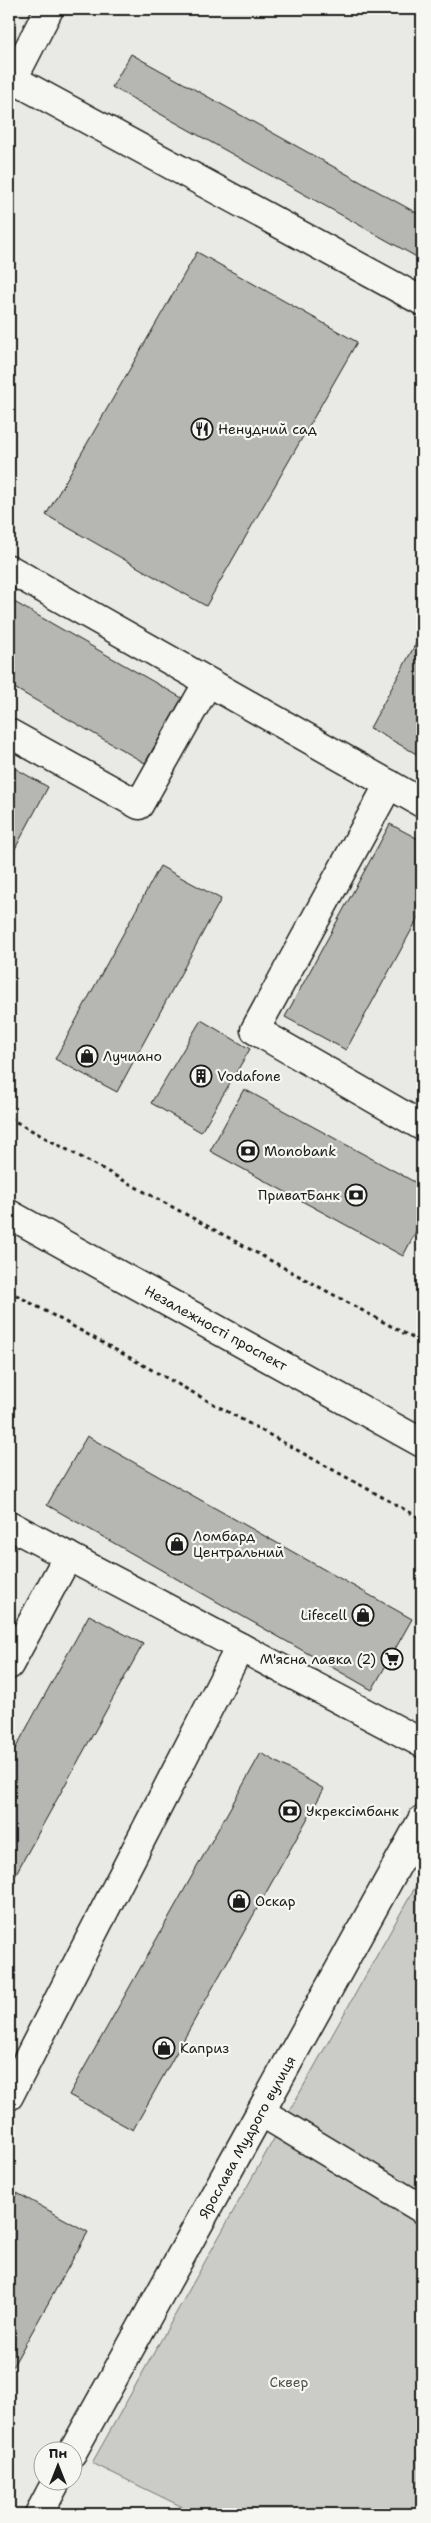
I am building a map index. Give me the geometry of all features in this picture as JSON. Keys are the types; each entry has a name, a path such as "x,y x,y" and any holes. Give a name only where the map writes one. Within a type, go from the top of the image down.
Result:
{"street":[{"path":"49,9 11,78 422,301"},
{"path":"9,569 422,803"},
{"path":"9,733 139,805 208,682"},
{"path":"388,784 254,1030 422,1126"},
{"name":"Незалежності проспект","path":"9,1214 422,1442"},
{"path":"9,1525 422,1743"},
{"path":"9,1666 68,1556"},
{"path":"9,2096 240,1647"},
{"name":"Ярослава Мудрого вулиця","path":"79,2440 422,1820"},
{"path":"261,2112 422,2209"},
{"path":"39,2514 52,2490"}],"path":[{"path":"9,1118 422,1343"},
{"path":"9,1291 422,1519"}],"green space":[{"name":"Сквер","path":"422,1875 422,2514 197,2514 92,2463"}],"building":[{"path":"131,54 422,216 422,260 112,87"},
{"name":"Ненудний сад","path":"197,252 357,342 206,606 46,515"},
{"path":"9,599 182,698 145,763 9,685"},
{"path":"422,632 422,757 370,728"},
{"path":"9,765 48,787 9,860"},
{"path":"390,824 422,841 422,911 346,1050 285,1017"},
{"path":"160,866 221,899 117,1092 55,1059"},
{"name":"Vodafone","path":"201,1020 250,1049 201,1132 151,1103"},
{"path":"244,1089 422,1186 422,1220 403,1256 210,1151"},
{"path":"87,1436 412,1619 372,1690 47,1505"},
{"path":"89,1615 143,1644 9,1886 9,1760"},
{"path":"261,1753 324,1789 133,2130 69,2095"},
{"path":"17,2193 88,2232 9,2373 9,2208"}],"place":[{"name":"Ненудний сад","path":"202,429"},
{"name":"Лучиано","path":"87,1056"},
{"name":"Vodafone","path":"201,1076"},
{"name":"Monobank","path":"248,1151"},
{"name":"ПриватБанк","path":"356,1195"},
{"name":"Ломбард Центральний","path":"177,1544"},
{"name":"Lifecell","path":"363,1615"},
{"name":"М'ясна лавка (2)","path":"392,1659"},
{"name":"Укрексімбанк","path":"290,1811"},
{"name":"Оскар","path":"239,1901"},
{"name":"Каприз","path":"164,2048"}]}
